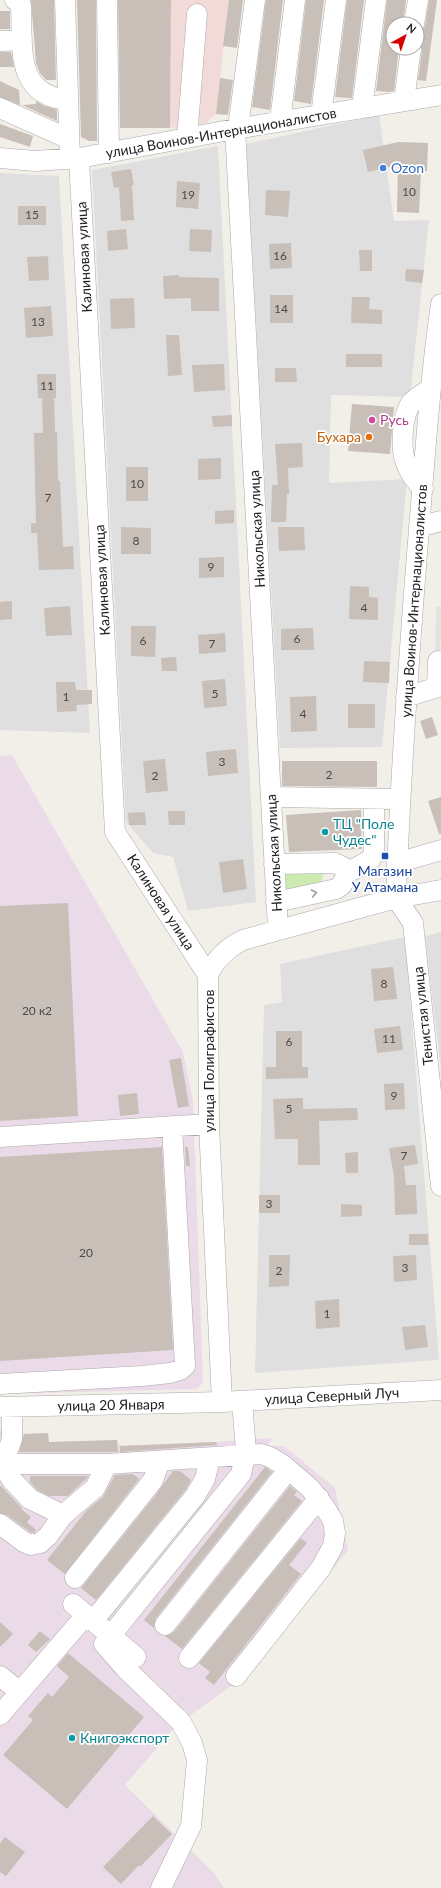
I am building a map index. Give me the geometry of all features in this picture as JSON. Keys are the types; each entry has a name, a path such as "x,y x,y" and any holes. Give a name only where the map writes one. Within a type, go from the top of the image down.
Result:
{"street":[{"path":"15,0 21,6 23,61 30,81 44,94 56,99 68,100"},
{"name":"Калиновая улица","path":"65,0 69,139 74,158 116,832 208,975"},
{"path":"107,0 109,153"},
{"name":"Никольская улица","path":"255,0 237,129 278,929"},
{"path":"280,121 295,0"},
{"path":"321,114 336,0"},
{"path":"362,108 376,0"},
{"path":"415,16 418,0"},
{"path":"187,138 197,14"},
{"path":"0,41 22,40"},
{"path":"404,101 410,56"},
{"name":"улица Воинов-Интернационалистов","path":"0,158 34,161 74,158 109,153 280,121 441,95"},
{"path":"0,108 69,139"},
{"path":"189,112 216,133"},
{"name":"улица Воинов-Интернационалистов","path":"396,898 399,799 406,697 430,389 438,345 441,304"},
{"path":"419,527 441,521"},
{"path":"406,697 439,686 438,661"},
{"path":"271,797 399,799"},
{"path":"276,902 336,889 342,885 347,874 370,860 374,854 374,799"},
{"path":"397,863 441,850"},
{"path":"274,864 335,863 343,867 347,874"},
{"name":"улица Полиграфистов","path":"222,1402 209,1124 208,975 218,958 234,945 278,929 396,898 441,890"},
{"name":"Тенистая улица","path":"396,898 412,923 438,1125 441,1186"},
{"path":"0,1137 209,1124"},
{"path":"0,1384 142,1376 170,1373 180,1370 185,1366 172,1126"},
{"name":"улица Северный Луч","path":"222,1402 441,1390"},
{"path":"161,1888 191,1826 197,1760 192,1743 181,1722 124,1668 104,1644 241,1474 246,1455 242,1401"},
{"name":"улица 20 Января","path":"6,1407 222,1402"},
{"path":"6,1407 12,1439 2,1460 4,1468 12,1480 30,1499 63,1515"},
{"path":"2,1460 11,1464 107,1464 261,1454 288,1470 319,1498 333,1521 335,1533 327,1560 236,1676"},
{"path":"0,1715 84,1614 195,1496 205,1479 210,1458"},
{"path":"75,1578 153,1480 160,1461"},
{"path":"0,1524 24,1542 31,1545 40,1543 48,1536 63,1515 95,1488 107,1464"},
{"path":"166,1625 288,1470"},
{"path":"189,1658 319,1498"},
{"path":"84,1614 136,1657"},
{"path":"0,1676 20,1692"}],"shaded area":[{"path":"171,0 229,0 216,114 206,123 170,128"},
{"path":"379,115 394,221 429,220 410,397 331,395 329,483 407,479 382,747 280,748 246,144"},
{"path":"218,146 256,902 188,911 173,857 153,853 126,822 92,170"},
{"path":"0,173 59,176 90,733 0,730"},
{"path":"436,607 441,607 441,629 440,658 435,663"},
{"path":"12,755 183,1052 193,1101 203,1382 196,1389 0,1394 0,756"},
{"path":"441,932 441,1070 425,936"},
{"path":"405,937 439,1360 255,1373 264,1005 282,1002 280,964"},
{"path":"0,1430 18,1434 48,1433 49,1442 117,1440 120,1446 272,1438 267,1446 284,1446 335,1488 348,1550 249,1673 177,1725 125,1785 214,1873 224,1888 0,1888"}],"green space":[{"path":"320,870 323,875 321,883 284,890 285,873"}],"building":[{"path":"31,0 54,0 56,80 46,80 40,73 36,63"},
{"path":"77,0 96,0 97,141 89,141 81,137"},
{"path":"118,0 171,0 170,128 120,128"},
{"path":"229,0 243,0 237,48 223,46"},
{"path":"266,0 283,0 270,110 252,107"},
{"path":"306,0 324,0 311,104 294,101"},
{"path":"347,0 364,0 352,98 335,97"},
{"path":"387,0 406,0 404,16 385,16"},
{"path":"429,0 437,0 426,81 418,80 421,56 425,56 425,26"},
{"path":"0,11 10,11 10,29 0,29"},
{"path":"385,17 385,56 398,56 394,91 376,91"},
{"path":"0,52 11,52 14,67 0,67"},
{"path":"220,78 233,80 228,115 216,114"},
{"path":"0,81 19,90 20,105 0,97"},
{"path":"36,101 45,106 57,109 57,121 22,105 36,104"},
{"path":"0,124 33,136 30,147 0,137"},
{"path":"398,142 428,143 427,171 421,171 419,213 397,212 398,165 368,172 363,150"},
{"path":"131,169 134,185 132,185 134,220 121,221 119,187 114,188 111,172"},
{"path":"177,181 200,183 198,209 176,207"},
{"path":"266,190 290,191 288,217 265,215"},
{"path":"18,206 46,206 46,225 18,225"},
{"path":"126,229 128,249 108,251 107,231"},
{"path":"190,229 212,230 211,252 189,251"},
{"path":"291,243 292,268 270,269 269,244"},
{"path":"359,250 372,250 372,271 360,271"},
{"path":"48,256 49,280 29,281 27,257"},
{"path":"406,269 424,270 422,283 405,281"},
{"path":"179,275 179,277 219,278 219,311 191,311 191,298 164,299 163,276"},
{"path":"270,295 293,295 293,323 270,323"},
{"path":"352,297 370,297 369,309 382,310 382,324 351,323"},
{"path":"134,298 135,328 111,329 110,299"},
{"path":"51,306 53,336 26,338 24,308"},
{"path":"166,335 179,335 182,375 168,376"},
{"path":"346,354 382,354 382,367 346,367"},
{"path":"224,364 225,390 194,392 192,365"},
{"path":"275,368 296,368 297,382 275,382"},
{"path":"37,374 56,374 56,398 54,398 55,432 57,432 58,481 60,481 63,547 73,546 74,569 39,570 37,533 31,533 31,523 36,523 34,433 43,433 42,398 38,398"},
{"name":"Русь","path":"352,404 394,407 390,454 348,451"},
{"path":"232,415 232,426 213,427 212,416"},
{"path":"302,443 303,467 288,468 289,494 287,494 286,522 271,522 272,485 278,485 275,444"},
{"path":"221,458 221,479 198,480 198,459"},
{"path":"126,467 148,467 148,501 126,501"},
{"path":"234,510 234,523 215,524 215,511"},
{"path":"121,527 151,528 151,554 121,554"},
{"path":"278,527 304,527 305,550 279,551"},
{"path":"224,557 224,577 199,578 199,558"},
{"path":"350,586 369,587 369,597 378,598 378,620 349,619"},
{"path":"12,601 12,619 0,620 0,602"},
{"path":"70,606 72,635 46,636 44,608"},
{"path":"131,626 156,626 155,657 131,656"},
{"path":"313,628 314,650 281,650 281,629"},
{"path":"225,633 226,652 199,654 198,635"},
{"path":"176,657 177,671 162,671 161,658"},
{"path":"364,661 390,662 389,683 363,682"},
{"path":"225,679 227,706 204,708 202,681"},
{"path":"56,682 75,682 76,690 92,690 92,704 76,705 77,711 57,712"},
{"path":"316,696 317,731 291,732 290,697"},
{"path":"348,704 375,704 375,728 348,728"},
{"path":"432,717 438,735 426,739 420,721"},
{"path":"236,749 238,773 208,776 206,752"},
{"path":"165,759 168,791 146,793 143,761"},
{"path":"282,761 377,761 377,787 282,786"},
{"path":"441,797 441,834 439,834 428,801"},
{"name":"ТЦ \"Поле Чудес\"","path":"361,810 362,849 289,852 286,815"},
{"path":"168,811 185,811 185,825 169,825"},
{"path":"145,812 146,825 129,825 128,813"},
{"path":"243,859 247,889 223,893 219,862"},
{"path":"68,903 78,1116 0,1121 0,906"},
{"path":"393,967 397,999 374,1001 371,969"},
{"path":"400,1026 403,1050 377,1053 374,1029"},
{"path":"276,1031 302,1031 302,1067 308,1067 308,1078 266,1079 266,1067 276,1067"},
{"path":"181,1058 189,1106 178,1108 169,1060"},
{"path":"404,1083 405,1109 385,1110 384,1084"},
{"path":"137,1093 139,1114 120,1116 118,1095"},
{"path":"303,1098 303,1109 357,1108 358,1120 319,1121 320,1165 298,1165 298,1139 275,1139 273,1099"},
{"path":"415,1145 418,1164 404,1166 406,1185 416,1185 417,1214 395,1215 394,1176 389,1148"},
{"path":"162,1147 173,1350 0,1361 0,1157"},
{"path":"185,1147 188,1147 190,1166 186,1166"},
{"path":"358,1152 358,1173 346,1173 345,1153"},
{"path":"259,1195 280,1195 280,1213 259,1213"},
{"path":"341,1204 362,1205 362,1216 341,1217"},
{"path":"409,1234 428,1234 428,1245 409,1245"},
{"path":"269,1255 290,1255 289,1286 269,1287"},
{"path":"416,1255 417,1280 394,1282 393,1256"},
{"path":"339,1299 340,1327 316,1329 315,1301"},
{"path":"425,1325 428,1347 405,1350 402,1327"},
{"path":"48,1433 49,1442 117,1440 118,1452 19,1452 24,1434"},
{"path":"216,1442 217,1445 120,1452 120,1446"},
{"path":"265,1467 272,1472 156,1618 154,1628 144,1620"},
{"path":"173,1471 180,1471 191,1480 186,1489 96,1600 81,1588 155,1496"},
{"path":"133,1474 139,1479 65,1574 47,1560 87,1510 103,1497 115,1475"},
{"path":"30,1476 88,1477 68,1496 49,1496 37,1490 30,1482"},
{"path":"0,1485 22,1508 21,1509 31,1517 27,1522 36,1530 34,1533 30,1532 7,1515 0,1513"},
{"path":"290,1486 297,1492 294,1495 302,1501 182,1649 165,1636 174,1632"},
{"path":"301,1538 307,1543 289,1565 301,1574 214,1685 205,1678 210,1672 199,1663"},
{"path":"0,1622 13,1634 0,1647"},
{"path":"40,1631 50,1639 36,1652 28,1645"},
{"name":"Книгоэкспорт","path":"68,1653 144,1717 67,1809 3,1755 33,1720 28,1716 48,1693 52,1697 69,1677 57,1666"},
{"path":"153,1816 172,1834 121,1884 103,1867"},
{"path":"5,1837 25,1852 6,1876 0,1872 0,1843"}],"place":[{"name":"Ozon","path":"383,168"},
{"name":"Русь","path":"372,420"},
{"name":"Бухара","path":"369,437"},
{"name":"ТЦ \"Поле Чудес\"","path":"325,832"},
{"name":"Магазин У Атамана","path":"385,856"},
{"name":"Книгоэкспорт","path":"72,1738"}]}
